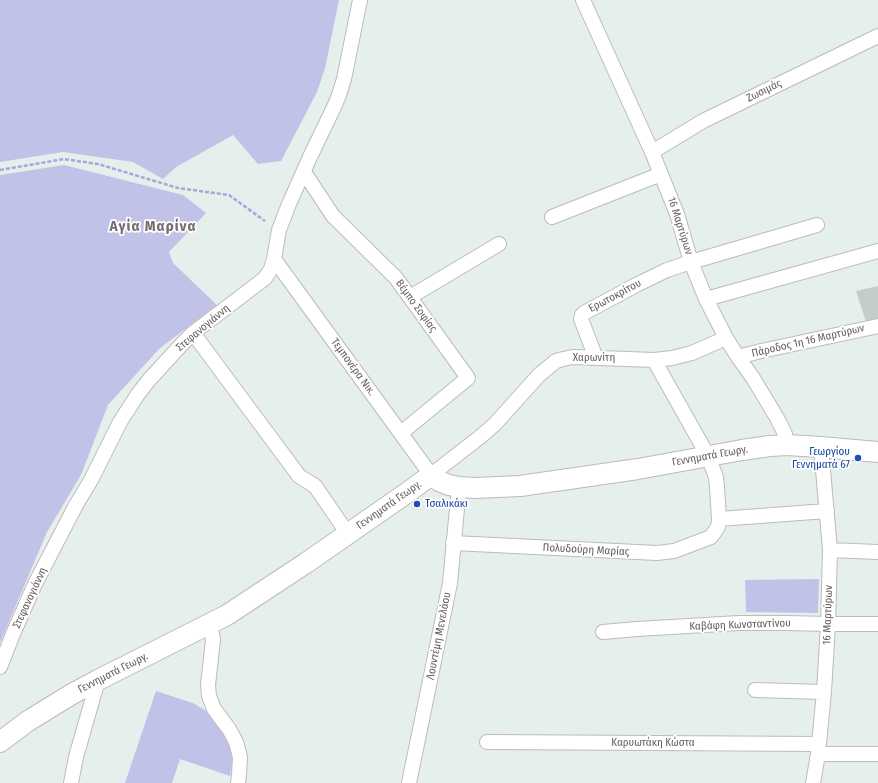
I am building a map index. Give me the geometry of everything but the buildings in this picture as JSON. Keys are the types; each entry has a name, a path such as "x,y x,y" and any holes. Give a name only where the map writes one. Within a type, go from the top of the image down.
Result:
{"street":[{"name":"Στεφανογιάννη","path":"0,667 35,584 91,480 120,422 138,394 149,380 193,333 244,296 265,278 271,269 279,230 289,204 339,95 344,79 360,0"},
{"name":"16 Μαρτύρων","path":"583,0 652,152 677,214 691,262 706,299 726,338 763,392 777,418 787,445"},
{"name":"Ζωσιμάς","path":"652,152 702,121 878,36"},
{"name":"Βέμπο Σοφίας","path":"304,172 333,216 396,278 468,378 401,433"},
{"path":"552,217 661,174"},
{"path":"691,262 817,225"},
{"path":"410,297 499,244"},
{"path":"706,299 878,251"},
{"name":"Τεμπονέρα Νικ.","path":"274,259 431,475"},
{"name":"Ερωτοκρίτου","path":"596,358 581,319 582,315 652,277 691,262"},
{"name":"Πάροδος 1η 16 Μαρτύρων","path":"738,357 878,326"},
{"path":"193,333 299,476 315,486 348,534"},
{"name":"Χαρωνίτη","path":"431,475 495,424 539,374 556,361 574,357 654,360 672,358 692,353 726,338"},
{"path":"654,360 708,456 716,477 719,519 827,511"},
{"name":"Γεννηματά Γεωργ.","path":"0,742 28,721 72,694 227,615 306,563 431,475 439,481 459,487 535,485 638,469 742,450 787,445 876,450"},
{"name":"16 Μαρτύρων","path":"813,783 824,692 830,550 821,447"},
{"name":"Λουντέμη Μενελάου","path":"409,783 450,582 459,487"},
{"name":"Πολυδούρη Μαρίας","path":"454,543 658,553 674,551 711,538 718,527 719,519"},
{"path":"830,550 878,552"},
{"name":"Καβάφη Κωνσταντίνου","path":"603,632 739,623 786,622 878,624"},
{"path":"208,625 213,640 208,696 214,709 229,729 236,742 240,757 238,783"},
{"path":"71,783 76,757 98,680"},
{"path":"755,690 824,692"},
{"name":"Καρυωτάκη Κώστα","path":"487,742 818,749 878,754"}],"path":[{"path":"0,170 64,159 98,164 178,188 229,195 279,230"}],"shaded area":[{"path":"0,0 339,0 325,68 317,92 281,161 258,164 233,135 176,167 163,179 133,162 63,152 0,162"},
{"path":"64,165 183,195 206,213 169,252 173,263 217,305 159,349 108,405 81,475 47,532 0,643 0,175"},
{"path":"819,579 818,613 746,612 745,580"},
{"path":"156,691 193,703 208,712 228,740 233,759 230,776 180,759 172,783 125,783"}],"place":[{"name":"Γεωργίου Γεννηματά 67","path":"858,458"},
{"name":"Τσαλικάκι","path":"417,504"}],"district":[{"name":"Αγία Μαρίνα","path":"153,227"}]}
